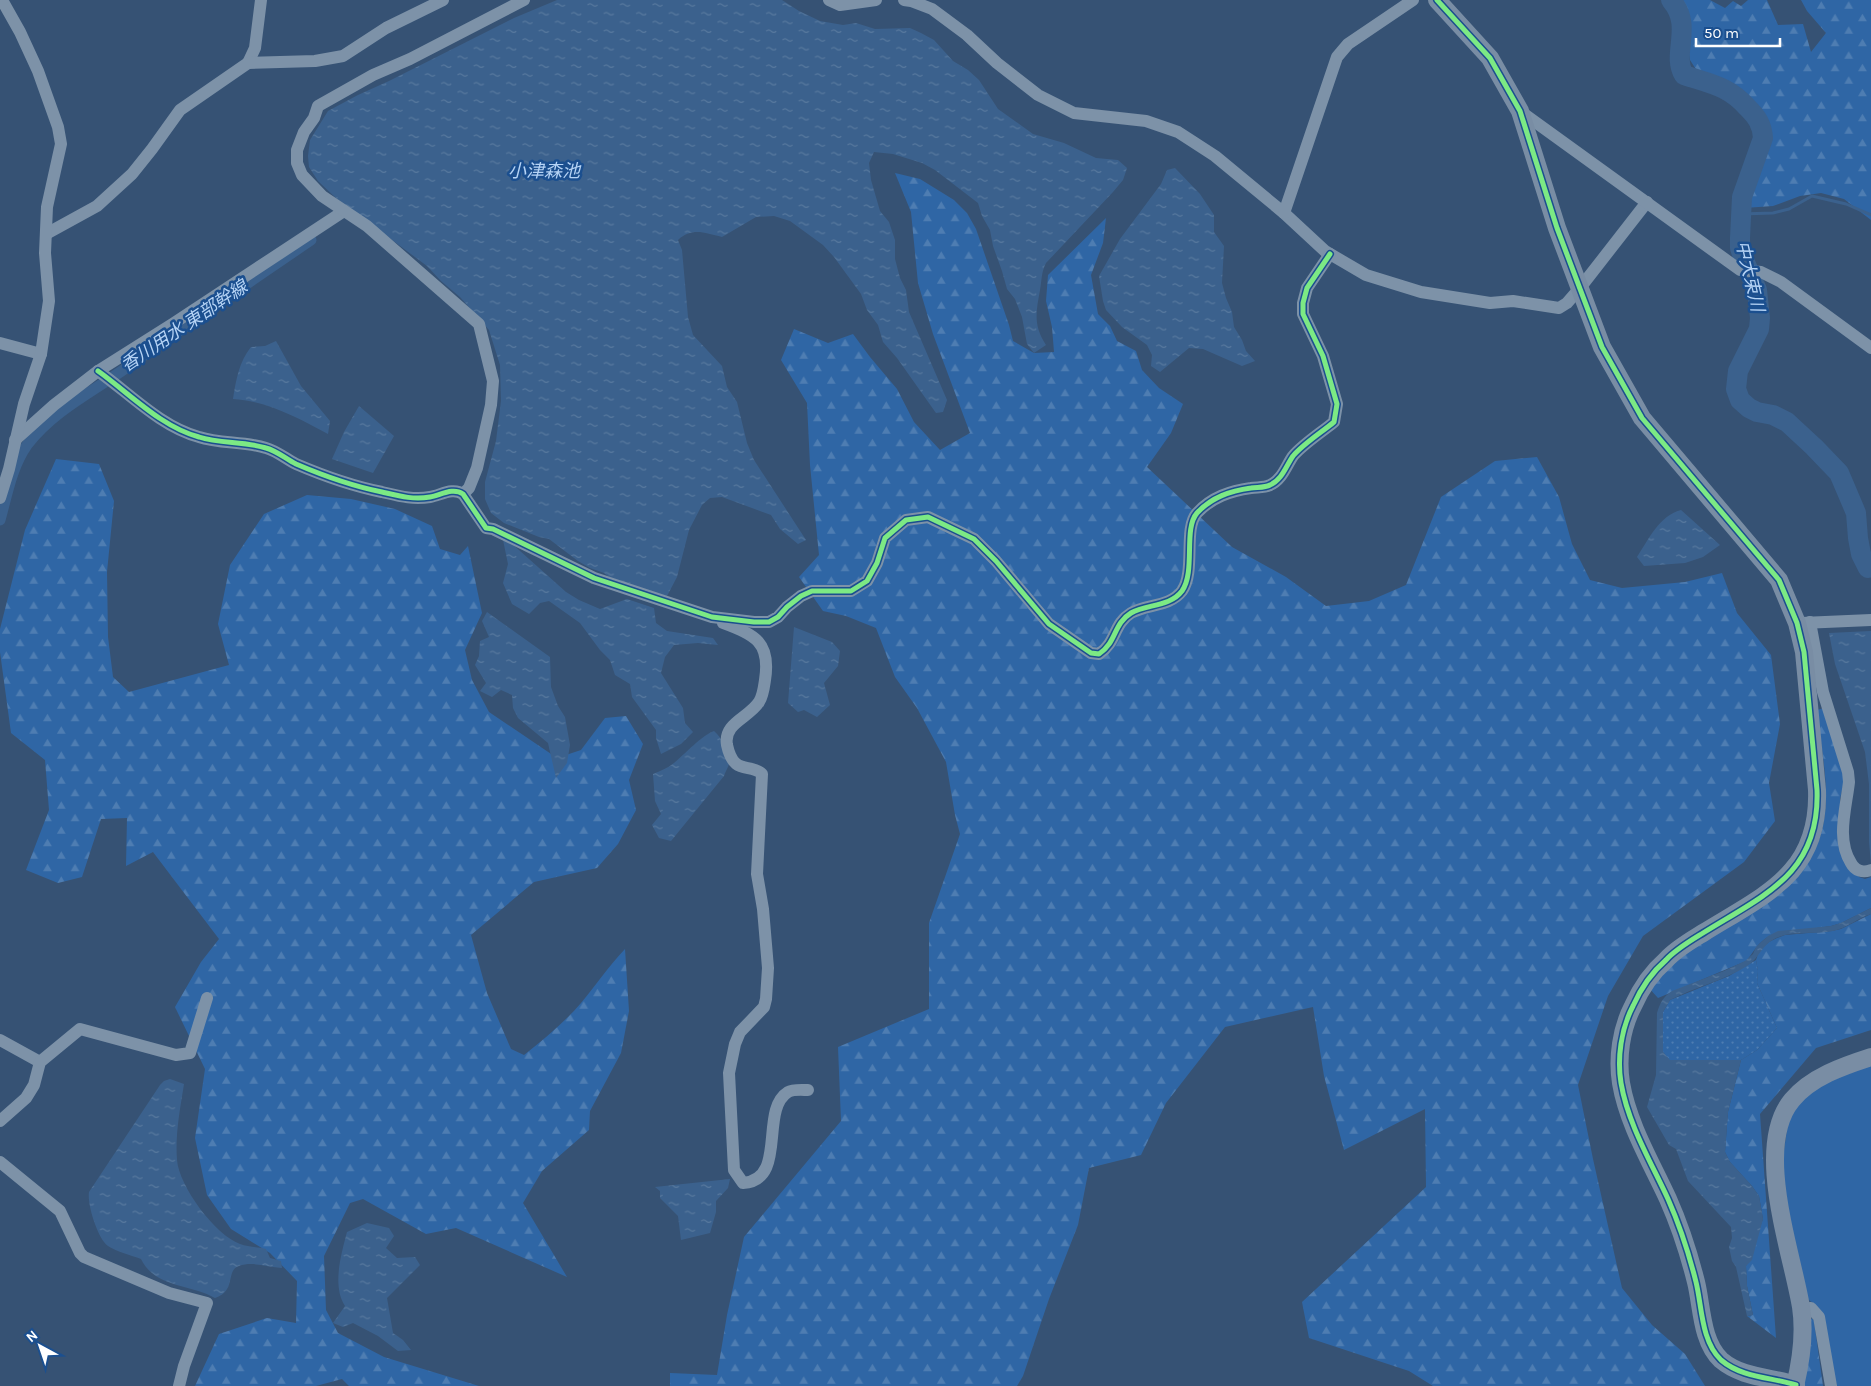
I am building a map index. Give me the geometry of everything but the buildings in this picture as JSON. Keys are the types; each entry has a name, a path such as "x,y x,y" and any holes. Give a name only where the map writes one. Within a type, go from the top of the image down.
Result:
{"street":[{"path":"0,498 9,469 24,404 41,354 49,301 45,253 47,207 60,144 58,126 38,71 20,32 2,0"},
{"path":"46,234 97,206 132,174 180,110 248,63 255,48 261,0"},
{"path":"248,63 315,61 343,56 386,28 443,0"},
{"path":"462,494 469,488 477,468 491,405 493,381 479,324 367,226 322,196 302,175 296,163 297,150 304,132 314,118 318,106 373,76 524,0"},
{"path":"829,0 840,5 876,0"},
{"path":"904,0 932,9 966,34 1038,95 1074,113 1146,121 1178,132 1215,156 1284,213 1325,251 1366,275 1421,292 1490,303 1513,301 1559,308 1567,304 1647,202"},
{"path":"1284,213 1338,57 1348,44 1413,0"},
{"path":"1437,0 1490,58 1520,111 1557,228 1602,347 1642,418 1779,580 1803,623 1848,772 1849,782 1842,842 1846,855 1853,867 1857,870 1868,871"},
{"path":"1520,111 1740,270 1761,272 1781,282 1871,348"},
{"path":"15,440 54,405 98,371 344,211"},
{"path":"712,617 769,622 778,617 801,596 812,591 851,591 867,581 877,563 885,538 906,520 928,517 974,539 996,560 1049,624 1091,653 1099,654 1112,643 1120,622 1131,613 1171,600 1182,590 1187,577 1192,523 1196,514 1217,497 1234,490 1270,486 1283,475 1294,456 1334,422 1337,404 1335,396 1323,356 1302,314 1307,288 1330,254"},
{"path":"0,343 41,354"},
{"path":"98,371 146,408 179,430 200,438 241,442 268,448 293,463 327,477 412,499 430,497 455,490 462,494 486,528 493,529 594,578 712,617 745,632 757,640 766,653 766,672 759,702 732,726 726,736 727,746 736,764 742,769 759,771 762,774 758,874 768,968 766,999 764,1007 740,1032 735,1044 729,1073 734,1170 743,1183 752,1182 760,1177 764,1171 768,1162 777,1108 781,1099 790,1091 808,1090"},
{"path":"1803,623 1871,620"},
{"path":"1803,623 1818,806 1811,840 1796,866 1776,887 1686,943 1667,958 1652,974 1631,1009 1625,1029 1619,1064 1627,1107 1681,1232 1699,1295 1706,1334 1720,1359 1733,1368 1752,1376 1795,1385 1802,1344 1801,1309 1784,1232 1775,1173 1775,1141 1783,1113 1792,1100 1808,1086 1833,1071 1871,1057"},
{"path":"0,1121 26,1098 34,1085 40,1062 80,1029 176,1055 190,1053 207,998"},
{"path":"0,1040 40,1062"},
{"path":"0,1162 60,1212 80,1253 84,1257 169,1293 207,1303 184,1366 179,1386"},
{"path":"1801,1309 1810,1308 1818,1316 1832,1386"}],"green space":[{"path":"1676,0 1710,0 1725,8 1733,1 1741,6 1748,0 1767,0 1778,25 1803,24 1811,52 1826,33 1807,11 1801,0 1871,0 1871,220 1844,199 1821,193 1800,196 1773,206 1744,208 1767,141 1766,127 1759,113 1736,90 1699,74 1690,60 1684,23"},
{"path":"895,173 920,179 954,200 967,213 976,229 1013,341 1034,353 1054,352 1052,327 1046,301 1048,275 1106,218 1103,243 1091,275 1098,314 1110,326 1117,341 1136,351 1142,370 1159,388 1183,404 1171,433 1147,467 1232,547 1286,577 1326,606 1369,601 1406,585 1441,497 1495,461 1537,457 1559,497 1572,544 1590,580 1622,588 1685,582 1722,573 1737,613 1771,655 1780,724 1769,783 1775,821 1744,862 1643,936 1608,996 1578,1085 1622,1288 1652,1325 1685,1354 1705,1386 1433,1386 1409,1371 1309,1338 1302,1302 1426,1187 1425,1109 1344,1150 1324,1076 1313,1007 1225,1027 1166,1103 1141,1155 1089,1168 1078,1225 1049,1299 1023,1376 1017,1386 670,1386 670,1373 717,1375 727,1315 744,1237 841,1121 838,1047 929,1009 929,923 960,834 946,762 917,708 895,677 876,628 846,616 823,611 799,577 819,555 810,465 807,403 781,360 794,329 828,343 853,334 897,389 914,422 940,450 970,433 933,334 918,283 911,212"},
{"path":"56,459 99,464 114,501 107,572 108,637 113,677 129,692 229,665 218,624 230,565 264,514 307,495 351,499 395,509 432,526 440,549 460,555 468,546 482,613 465,650 472,680 489,712 557,758 581,750 605,718 626,716 643,744 629,780 636,810 618,844 597,868 534,882 471,935 487,993 511,1049 524,1055 574,1010 625,949 629,1011 621,1053 590,1111 589,1130 542,1171 523,1203 567,1277 456,1228 426,1234 363,1199 350,1203 324,1256 326,1310 338,1333 384,1357 479,1386 349,1386 342,1379 316,1386 195,1386 219,1334 267,1318 296,1323 297,1281 270,1253 231,1229 207,1195 195,1138 205,1069 175,1007 201,962 219,939 153,852 126,866 127,818 101,819 82,877 58,883 26,870 49,810 45,760 11,733 0,652 0,629 25,530"},
{"path":"1824,708 1842,764 1844,782 1840,799 1840,822 1859,877 1865,879 1871,877 1871,908 1831,926 1787,932 1766,938 1746,961 1658,998 1649,988 1670,964 1796,878 1813,854 1822,829 1825,812 1825,778 1817,710"},
{"path":"1871,914 1871,1030 1816,1048 1760,1114 1776,1338 1747,1316 1753,1315 1747,1286 1746,1266 1763,1219 1759,1196 1730,1162 1725,1152 1728,1112 1741,1060 1757,1050 1777,1028 1757,983 1758,971 1756,960 1759,951 1777,938 1785,935 1841,929"},
{"path":"1756,960 1758,971 1757,983 1777,1028 1757,1050 1741,1060 1670,1061 1663,1052 1663,1012 1670,1000 1729,976"},
{"path":"1871,1063 1871,1386 1837,1386 1815,1304 1805,1296 1781,1172 1789,1115 1810,1090"},
{"path":"1808,1318 1814,1321 1823,1386 1802,1386"}],"water":[{"name":"小津森池","path":"557,0 782,0 820,21 843,25 856,23 875,29 910,28 934,40 953,61 968,70 979,80 998,109 1033,134 1064,143 1096,158 1118,160 1127,168 1123,180 1113,192 1046,263 1037,305 1037,325 1046,345 1034,353 1027,344 1022,317 1015,299 1007,289 993,246 990,230 982,216 978,203 935,170 922,163 893,154 874,152 869,163 871,180 880,211 889,222 895,240 895,259 900,278 906,290 909,312 947,400 943,412 936,413 897,358 883,342 878,325 867,310 861,294 834,257 823,245 790,221 774,216 756,217 722,237 694,232 688,233 678,240 682,250 688,317 693,335 722,366 727,387 737,402 747,443 754,460 806,540 798,544 780,529 771,515 722,497 710,498 702,505 689,530 677,577 667,596 619,585 604,573 578,561 549,539 504,523 491,513 485,499 485,482 496,441 501,401 500,365 489,330 460,297 427,266 337,199 318,181 309,167 310,140 328,111 514,18"},
{"path":"1175,168 1200,194 1214,215 1214,232 1224,246 1222,283 1232,312 1234,327 1246,351 1255,361 1242,366 1203,349 1189,348 1160,372 1151,366 1152,355 1147,345 1122,327 1106,310 1099,276 1120,239 1161,184 1167,170"},
{"path":"276,341 301,386 330,421 328,434 294,416 270,407 246,400 233,399 241,365 251,347 265,346"},
{"path":"359,406 394,436 373,473 332,459 344,432"},
{"path":"1681,510 1720,545 1703,557 1685,563 1644,566 1637,557 1650,536 1667,517"},
{"path":"502,535 566,592 579,600 600,609 627,599 654,608 656,623 667,631 713,638 718,645 698,643 674,645 665,657 661,673 683,708 685,723 693,732 681,744 661,754 656,738 656,730 632,697 630,684 615,675 610,660 580,623 549,601 540,603 529,614 512,604 503,583 508,564"},
{"path":"487,612 550,657 551,687 558,706 565,717 570,745 567,763 556,778 548,743 518,718 513,708 512,695 501,690 492,697 480,691 486,683 475,665 479,656 480,641 489,637 482,621"},
{"path":"794,627 832,642 840,651 838,666 824,683 830,705 817,717 804,710 798,712 788,703"},
{"path":"1871,631 1871,864 1869,784 1865,752 1835,664 1829,633"},
{"path":"714,731 723,742 728,755 729,764 724,776 671,841 659,838 652,825 661,814 655,801 653,774 672,765 699,741"},
{"path":"1871,908 1871,914 1838,930 1797,933 1776,938 1767,944 1747,966 1670,1000 1663,1012 1663,1052 1670,1060 1741,1060 1728,1112 1725,1152 1730,1162 1759,1196 1763,1219 1752,1260 1746,1266 1747,1286 1753,1315 1747,1316 1736,1267 1732,1261 1729,1247 1732,1238 1731,1227 1688,1181 1676,1149 1669,1145 1647,1107 1656,1075 1657,1013 1659,1006 1662,1000 1672,991 1745,961 1768,936 1778,931 1831,926"},
{"path":"170,1079 184,1084 177,1132 177,1160 179,1171 191,1196 210,1220 230,1239 243,1245 266,1249 270,1258 281,1261 282,1268 249,1264 239,1266 232,1273 226,1291 215,1298 206,1293 164,1280 147,1268 141,1259 108,1246 97,1229 90,1205 89,1192 160,1085"},
{"path":"730,1179 728,1188 716,1201 716,1212 710,1233 681,1240 678,1216 660,1198 660,1191 655,1187"},
{"path":"367,1223 389,1228 394,1236 386,1248 397,1258 415,1257 420,1265 387,1298 393,1333 403,1340 411,1350 398,1351 378,1336 353,1323 343,1327 333,1323 345,1306 341,1298 338,1280 340,1260 347,1232"}],"waterway":[{"name":"中大束川","path":"1671,0 1678,10 1681,20 1680,58 1684,75 1718,86 1733,94 1756,118 1763,138 1742,197 1740,238 1740,248 1757,290 1760,318 1759,329 1738,371 1736,389 1740,400 1749,408 1757,412 1773,415 1787,422 1839,473 1856,513 1861,554 1868,568 1871,567"},
{"path":"1741,214 1773,213 1789,209 1812,196 1846,204 1871,215"},
{"name":"香川用水 東部幹線","path":"0,520 17,462 27,445 49,422 311,240"}],"cycle path":[{"path":"1437,0 1490,58 1520,111 1557,228 1602,347 1642,418 1779,580 1797,623 1804,652 1817,790 1815,819 1809,842 1798,862 1784,879 1767,893 1683,945 1656,970 1636,999 1625,1024 1620,1064 1624,1098 1634,1128 1668,1199 1680,1230 1696,1282 1703,1323 1714,1352 1729,1366 1747,1374 1796,1385"},
{"path":"98,371 159,418 185,432 207,439 266,448 296,464 328,477 394,495 424,498 451,491 459,492 463,494 486,528 493,529 594,578 712,617 769,622 778,617 801,596 812,591 851,591 867,581 877,563 885,538 906,520 928,517 974,539 996,561 1049,624 1091,653 1099,654 1109,644 1125,617 1137,610 1165,603 1182,591 1188,573 1193,520 1203,507 1229,493 1243,489 1266,487 1274,483 1281,476 1293,456 1334,422 1337,404 1323,356 1303,314 1303,303 1307,288 1330,254"}]}
